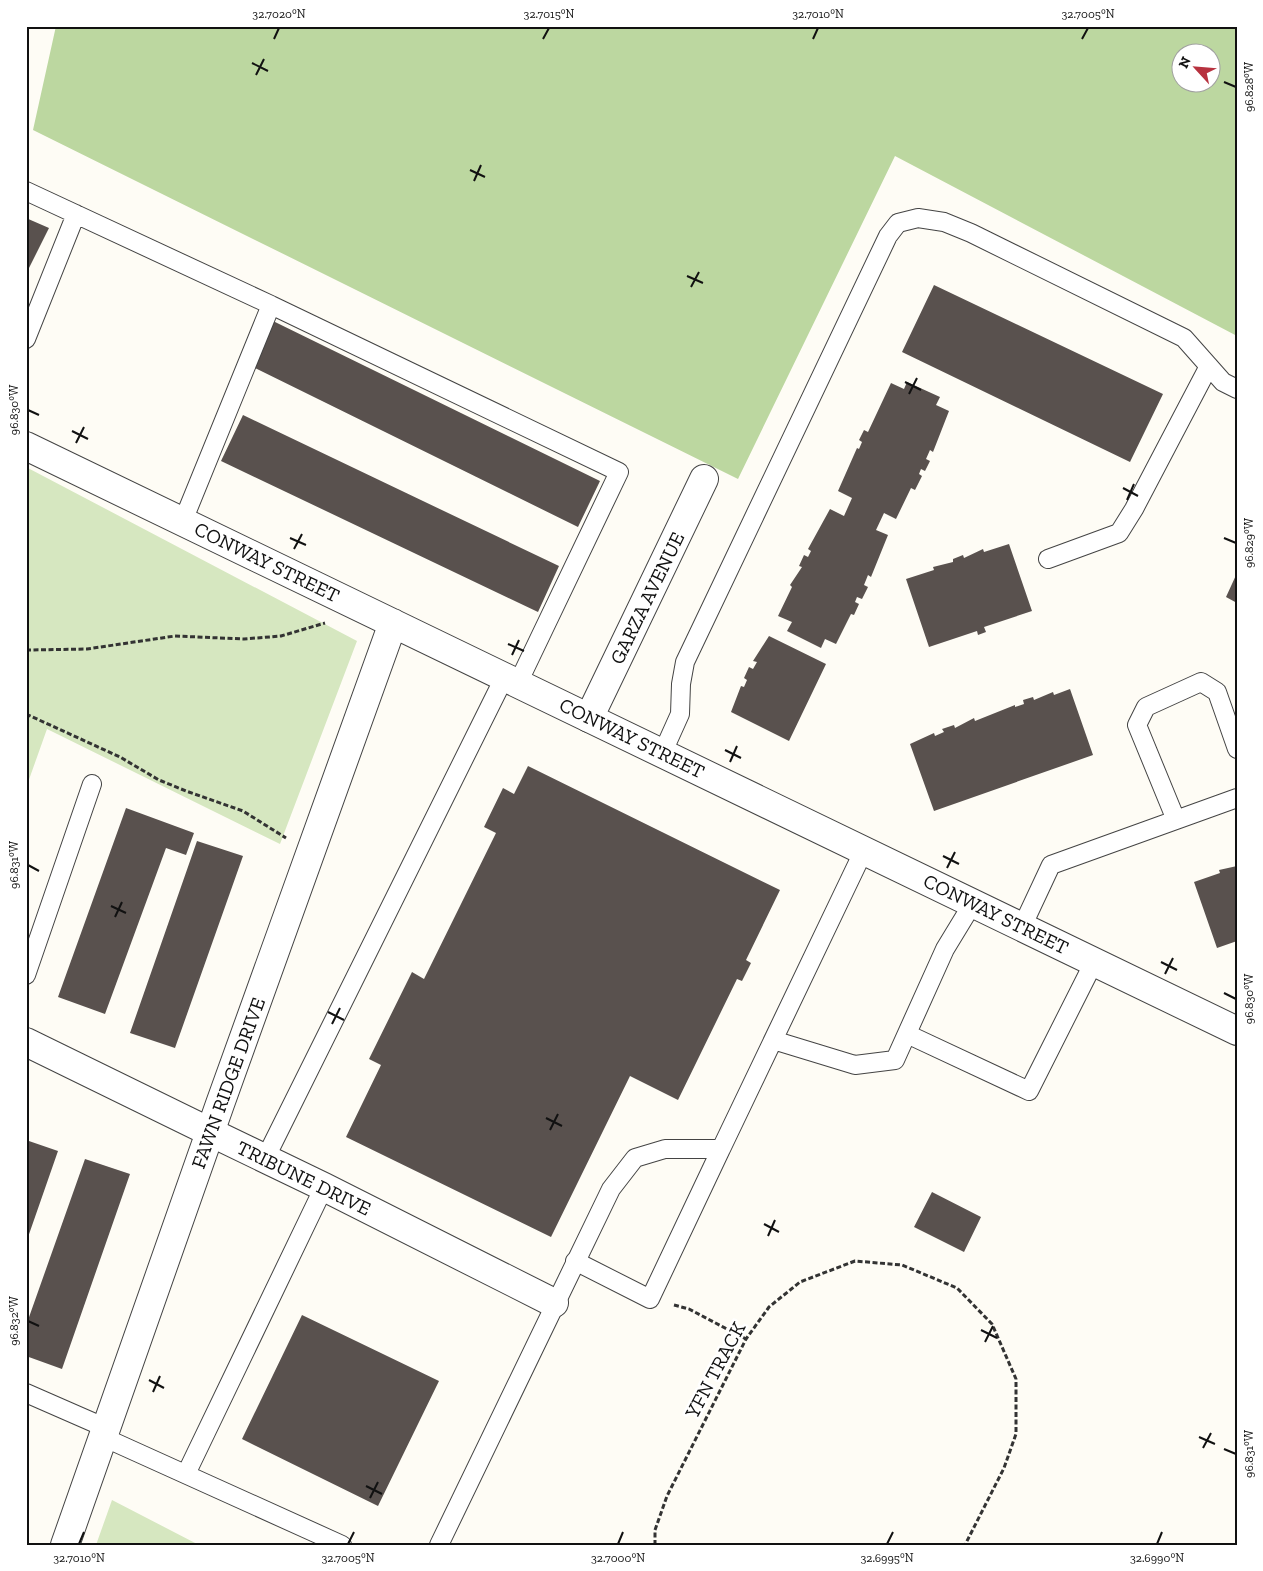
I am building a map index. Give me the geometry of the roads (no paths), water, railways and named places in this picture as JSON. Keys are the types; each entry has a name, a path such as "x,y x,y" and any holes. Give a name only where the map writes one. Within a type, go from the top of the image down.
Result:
{"street":[{"name":"CONWAY STREET","path":"26,446 512,679 662,754 1237,1031"},
{"name":"GARZA AVENUE","path":"589,718 704,479"},
{"name":"FAWN RIDGE DRIVE","path":"65,1545 210,1132 393,623"},
{"name":"TRIBUNE DRIVE","path":"26,1042 324,1187 554,1304"}],"lane":[{"path":"26,191 271,305 619,472 265,1158"},
{"path":"26,340 76,214"},
{"path":"662,754 680,714 681,684 685,662 888,236 898,223 918,218 936,220 971,233 1184,338 1223,382 1237,389"},
{"path":"183,521 271,305"},
{"path":"1048,559 1119,533 1134,509 1209,366"},
{"path":"1176,820 1138,725 1146,707 1201,682 1217,692 1237,749"},
{"path":"26,975 92,784"},
{"path":"1022,927 1051,865 1237,798"},
{"path":"576,1261 650,1299 864,850"},
{"path":"772,1040 855,1065 895,1060 945,949 973,903"},
{"path":"907,1034 1029,1091 1094,962"},
{"path":"439,1545 611,1189 635,1158 665,1149 721,1148"},
{"path":"186,1474 324,1187"},
{"path":"26,1393 186,1474 342,1545"}]}
